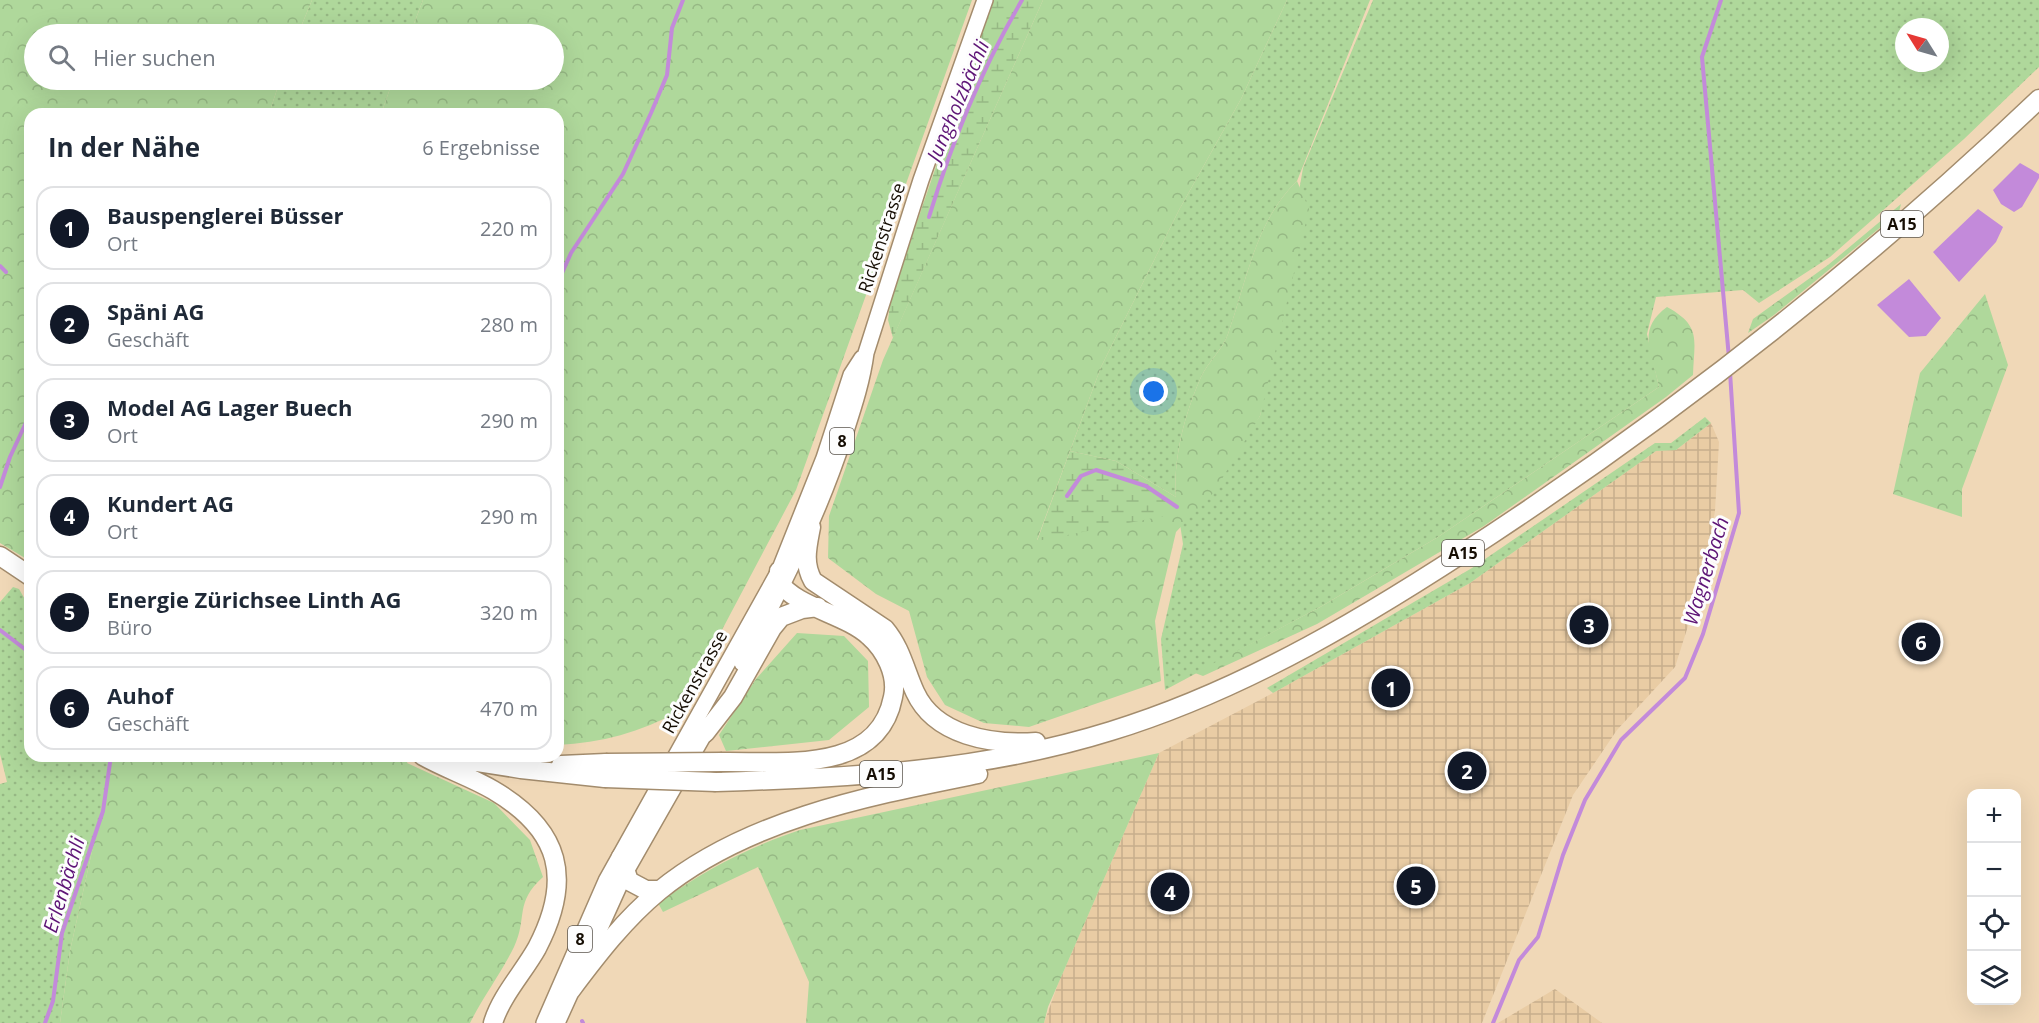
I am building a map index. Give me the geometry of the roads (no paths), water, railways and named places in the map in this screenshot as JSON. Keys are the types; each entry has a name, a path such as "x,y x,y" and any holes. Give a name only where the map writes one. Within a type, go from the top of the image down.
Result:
{"highway":[{"name":"A15","path":"477,762 521,769 606,771 716,782 888,773 971,764 1043,750 1124,727 1218,690 1286,657 1375,608 1547,497 1694,393 1759,343 1888,236 2039,99"},
{"path":"811,527 805,557 807,571 813,581 885,629 894,640 919,699 930,714 946,725 981,739 1002,743 1084,739"},
{"path":"0,556 24,572"},
{"path":"779,582 795,582 824,596 837,599"},
{"path":"606,771 722,762 832,758 853,751 880,729 890,713 894,694 888,659 868,635 779,582"},
{"path":"705,733 733,697 772,628 781,617 802,609 818,607"},
{"path":"571,990 621,927 660,890 717,854 794,820 906,789 1017,765 1043,750"},
{"path":"434,762 492,789 514,804 532,818 545,834 555,856 558,876 557,895 548,923 493,1023"},
{"path":"623,865 636,886 660,890"}],"main road":[{"name":"Rickenstrasse","path":"557,1023 623,865 811,527 862,381 866,353 921,180 985,0"},
{"name":"Rickenstrasse","path":"544,1023 606,881 623,865 705,733 779,582 851,375 866,353"}],"waterway":[{"path":"564,269 571,253 623,174 651,113 667,75 672,28 683,0"},
{"name":"Jungholzbächli","path":"929,217 969,106 1022,0"},
{"name":"Wagnerbach","path":"1721,0 1702,57 1729,358"},
{"path":"0,266 6,272"},
{"name":"Wagnerbach","path":"1493,1023 1519,960 1538,937 1563,855 1585,800 1621,740 1685,678 1703,634 1739,513 1730,372"},
{"path":"0,487 10,457 24,427"},
{"path":"1067,496 1081,476 1096,470 1146,486 1177,507"},
{"path":"0,630 24,648"},
{"name":"Erlenbächli","path":"45,1023 53,1001 62,933 103,811 110,762"}],"place":[{"name":"Model AG Lager Buech","path":"1589,625"},
{"name":"Auhof","path":"1921,642"},
{"name":"Bauspenglerei Büsser","path":"1391,688"},
{"name":"Späni AG","path":"1467,771"},
{"name":"Energie Zürichsee Linth AG","path":"1416,886"},
{"name":"Kundert AG","path":"1170,892"}]}
